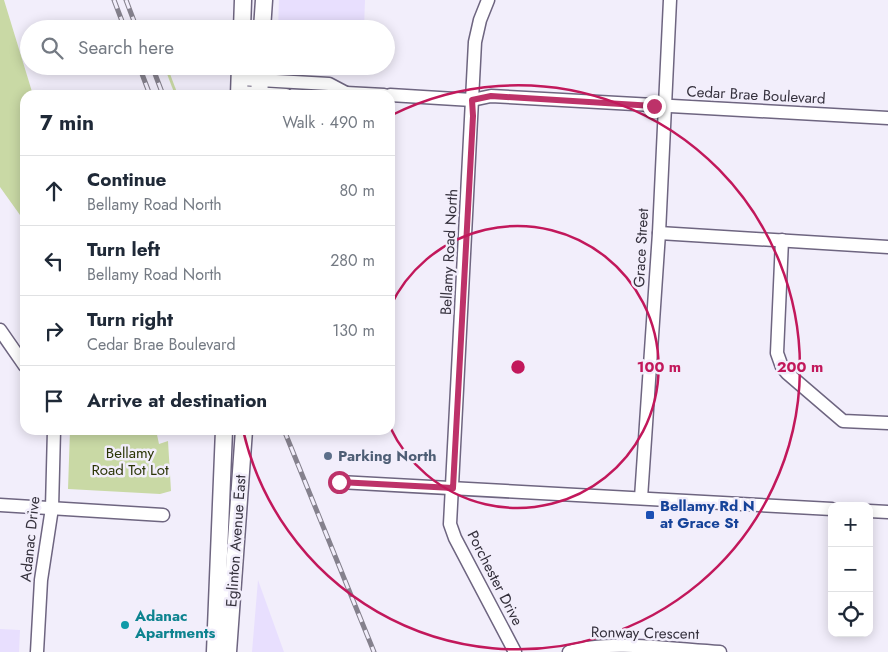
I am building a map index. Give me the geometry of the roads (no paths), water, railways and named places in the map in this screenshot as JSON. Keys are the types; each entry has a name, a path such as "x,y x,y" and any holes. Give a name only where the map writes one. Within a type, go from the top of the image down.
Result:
{"main road":[{"path":"242,20 243,0"},
{"path":"263,20 264,0"},
{"name":"Eglinton Avenue East","path":"215,652 224,435"},
{"name":"Eglinton Avenue East","path":"228,652 244,435"}],"street":[{"name":"Bellamy Road North","path":"453,488 473,116 475,42 480,20 488,0"},
{"name":"Grace Street","path":"641,498 659,233 670,0"},
{"path":"239,83 329,84 338,90"},
{"path":"260,84 274,90"},
{"path":"395,95 472,100"},
{"name":"Cedar Brae Boulevard","path":"472,100 491,96 888,118"},
{"path":"659,233 888,247"},
{"path":"782,240 777,353 782,367 843,421 888,423"},
{"path":"0,330 20,359"},
{"name":"Adanac Drive","path":"37,652 41,580 52,508 54,435"},
{"path":"339,482 828,509"},
{"name":"Porchester Drive","path":"453,488 450,524 455,538 514,652"},
{"path":"0,505 163,516"},
{"path":"873,511 888,512"},
{"name":"Ronway Crescent","path":"569,652 586,647 607,646 720,652"}],"railway":[{"path":"114,0 122,20"},
{"path":"126,0 134,20"},
{"path":"142,75 148,90"},
{"path":"155,75 161,90"},
{"path":"286,435 374,652"}],"place":[{"name":"Parking North","path":"328,456"},
{"name":"Bellamy Rd N at Grace St","path":"650,515"},
{"name":"Adanac Apartments","path":"125,625"}],"park label":[{"name":"Bellamy Road Tot Lot","path":"130,462"}]}
